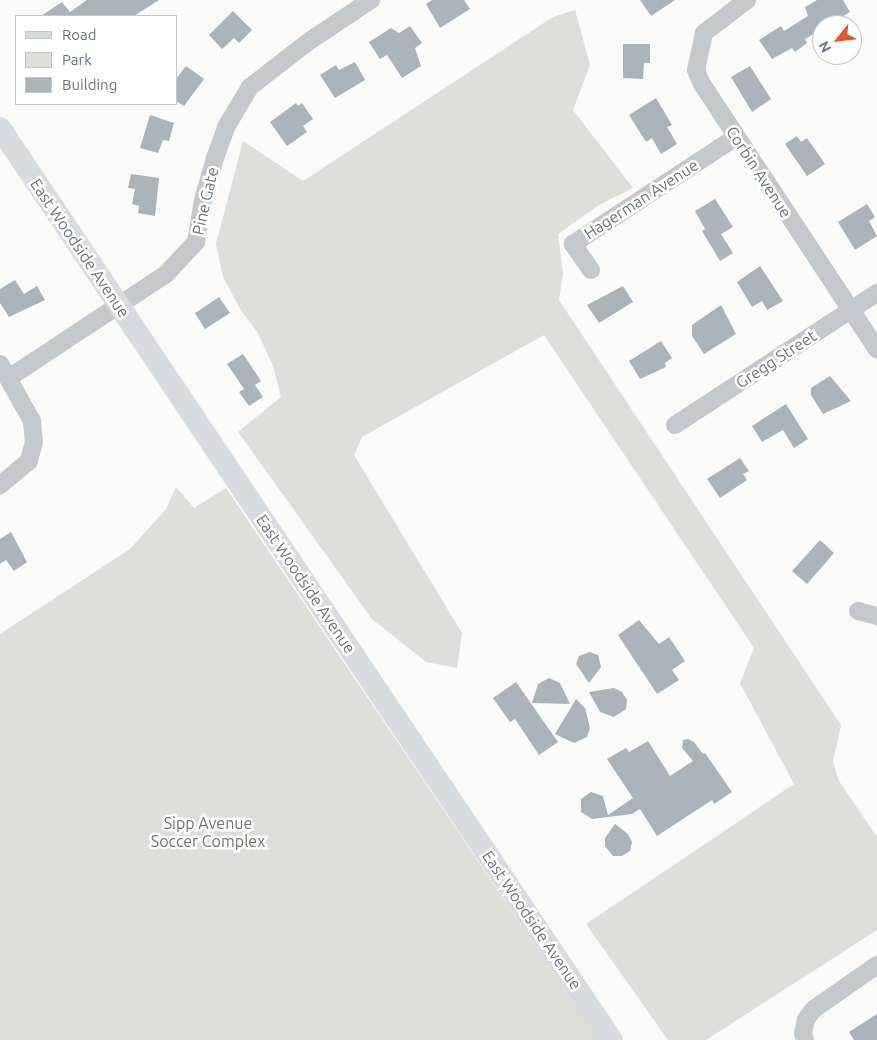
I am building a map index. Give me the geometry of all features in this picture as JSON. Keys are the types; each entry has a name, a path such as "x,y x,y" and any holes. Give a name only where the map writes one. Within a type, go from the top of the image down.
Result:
{"main road":[{"name":"East Woodside Avenue","path":"0,128 612,1040"}],"street":[{"name":"Pine Gate","path":"5,370 166,274 196,242 203,200 214,158 226,128 250,87 308,42 371,0"},
{"name":"Corbin Avenue","path":"747,0 704,33 697,54 696,70 702,84 736,137 877,350"},
{"name":"Hagerman Avenue","path":"591,270 573,244 736,137"},
{"name":"Gregg Street","path":"675,425 877,293"},
{"path":"0,485 29,461 34,442 32,421 5,370"},
{"path":"858,610 877,616"},
{"path":"805,1040 803,1033 806,1019 814,1009 877,965"}],"green space":[{"path":"575,10 590,65 573,110 633,188 599,205 558,234 563,273 559,300 841,725 833,762 839,781 877,837 877,930 706,1040 668,1040 586,924 794,784 740,683 754,648 544,335 362,437 354,455 462,633 457,668 426,662 372,619 238,432 281,397 273,366 258,333 240,309 223,277 216,244 243,141 303,181 553,17"},
{"name":"Sipp Avenue Soccer Complex","path":"176,487 194,508 226,488 599,1040 0,1040 0,634 130,549 166,509"}],"building":[{"path":"87,0 159,0 136,15 42,15 62,2 70,12"},
{"path":"432,0 464,0 470,9 440,28 426,4"},
{"path":"640,0 675,0 651,16"},
{"path":"817,0 843,0 850,12 845,15 812,15 812,35 805,39 807,43 795,52 792,48 772,59 759,40 781,26 784,31 808,16 805,7"},
{"path":"233,11 252,30 239,43 234,38 222,49 209,35"},
{"path":"410,26 422,43 415,48 421,66 402,78 387,55 380,59 369,42 391,28 399,33"},
{"path":"623,44 650,44 650,63 644,63 643,79 623,78"},
{"path":"355,62 365,80 335,98 320,75 336,65 339,70"},
{"path":"186,66 204,79 184,106 178,102 178,76"},
{"path":"750,66 771,99 752,112 731,77"},
{"path":"656,98 672,125 667,127 677,144 661,154 652,138 646,142 629,115"},
{"path":"296,103 298,106 302,103 313,119 303,126 307,132 287,146 270,122"},
{"path":"150,115 174,123 169,141 163,140 158,153 140,148"},
{"path":"797,136 801,142 807,138 825,164 807,176 785,144"},
{"path":"131,174 159,178 155,216 138,213 139,206 132,204 135,189 128,188"},
{"path":"715,199 733,227 721,234 733,253 720,261 702,231 705,229 695,211"},
{"path":"867,204 875,217 869,221 877,236 855,250 838,222"},
{"path":"760,266 783,301 767,310 762,301 752,307 737,282"},
{"path":"15,280 24,294 37,286 45,300 9,317 0,303 0,289"},
{"path":"623,286 633,302 599,323 587,305"},
{"path":"219,297 230,313 205,329 195,313"},
{"path":"721,305 736,334 704,354 692,336 692,325"},
{"path":"661,341 672,358 665,363 666,367 640,379 629,361"},
{"path":"243,354 261,381 255,385 263,397 249,406 239,392 244,389 227,364"},
{"path":"830,376 851,401 823,414 811,395 811,388"},
{"path":"786,404 808,439 794,448 783,430 762,442 752,426"},
{"path":"740,458 749,471 743,474 747,480 720,498 707,479"},
{"path":"11,532 27,562 14,571 6,560 0,564 0,539"},
{"path":"820,540 834,553 807,584 792,571"},
{"path":"639,620 659,644 669,637 685,661 672,670 679,680 657,694 618,635"},
{"path":"590,652 598,655 601,667 589,683 576,664 579,656"},
{"path":"549,678 560,683 570,704 532,703 538,684"},
{"path":"516,682 558,742 539,755 515,719 510,722 493,698"},
{"path":"614,688 622,692 627,700 626,709 614,717 600,712 589,692"},
{"path":"576,699 585,708 590,728 587,737 574,743 555,734"},
{"path":"688,739 694,742 703,754 705,753 732,792 714,804 712,800 657,836 640,809 632,814 592,819 581,812 581,799 591,792 603,796 608,815 633,798 607,759 626,748 629,752 648,741 670,776 693,761 682,748 683,740"},
{"path":"615,824 628,834 632,842 630,851 622,856 613,856 605,846 605,838"},
{"path":"877,1014 877,1040 854,1040 849,1032"}]}
